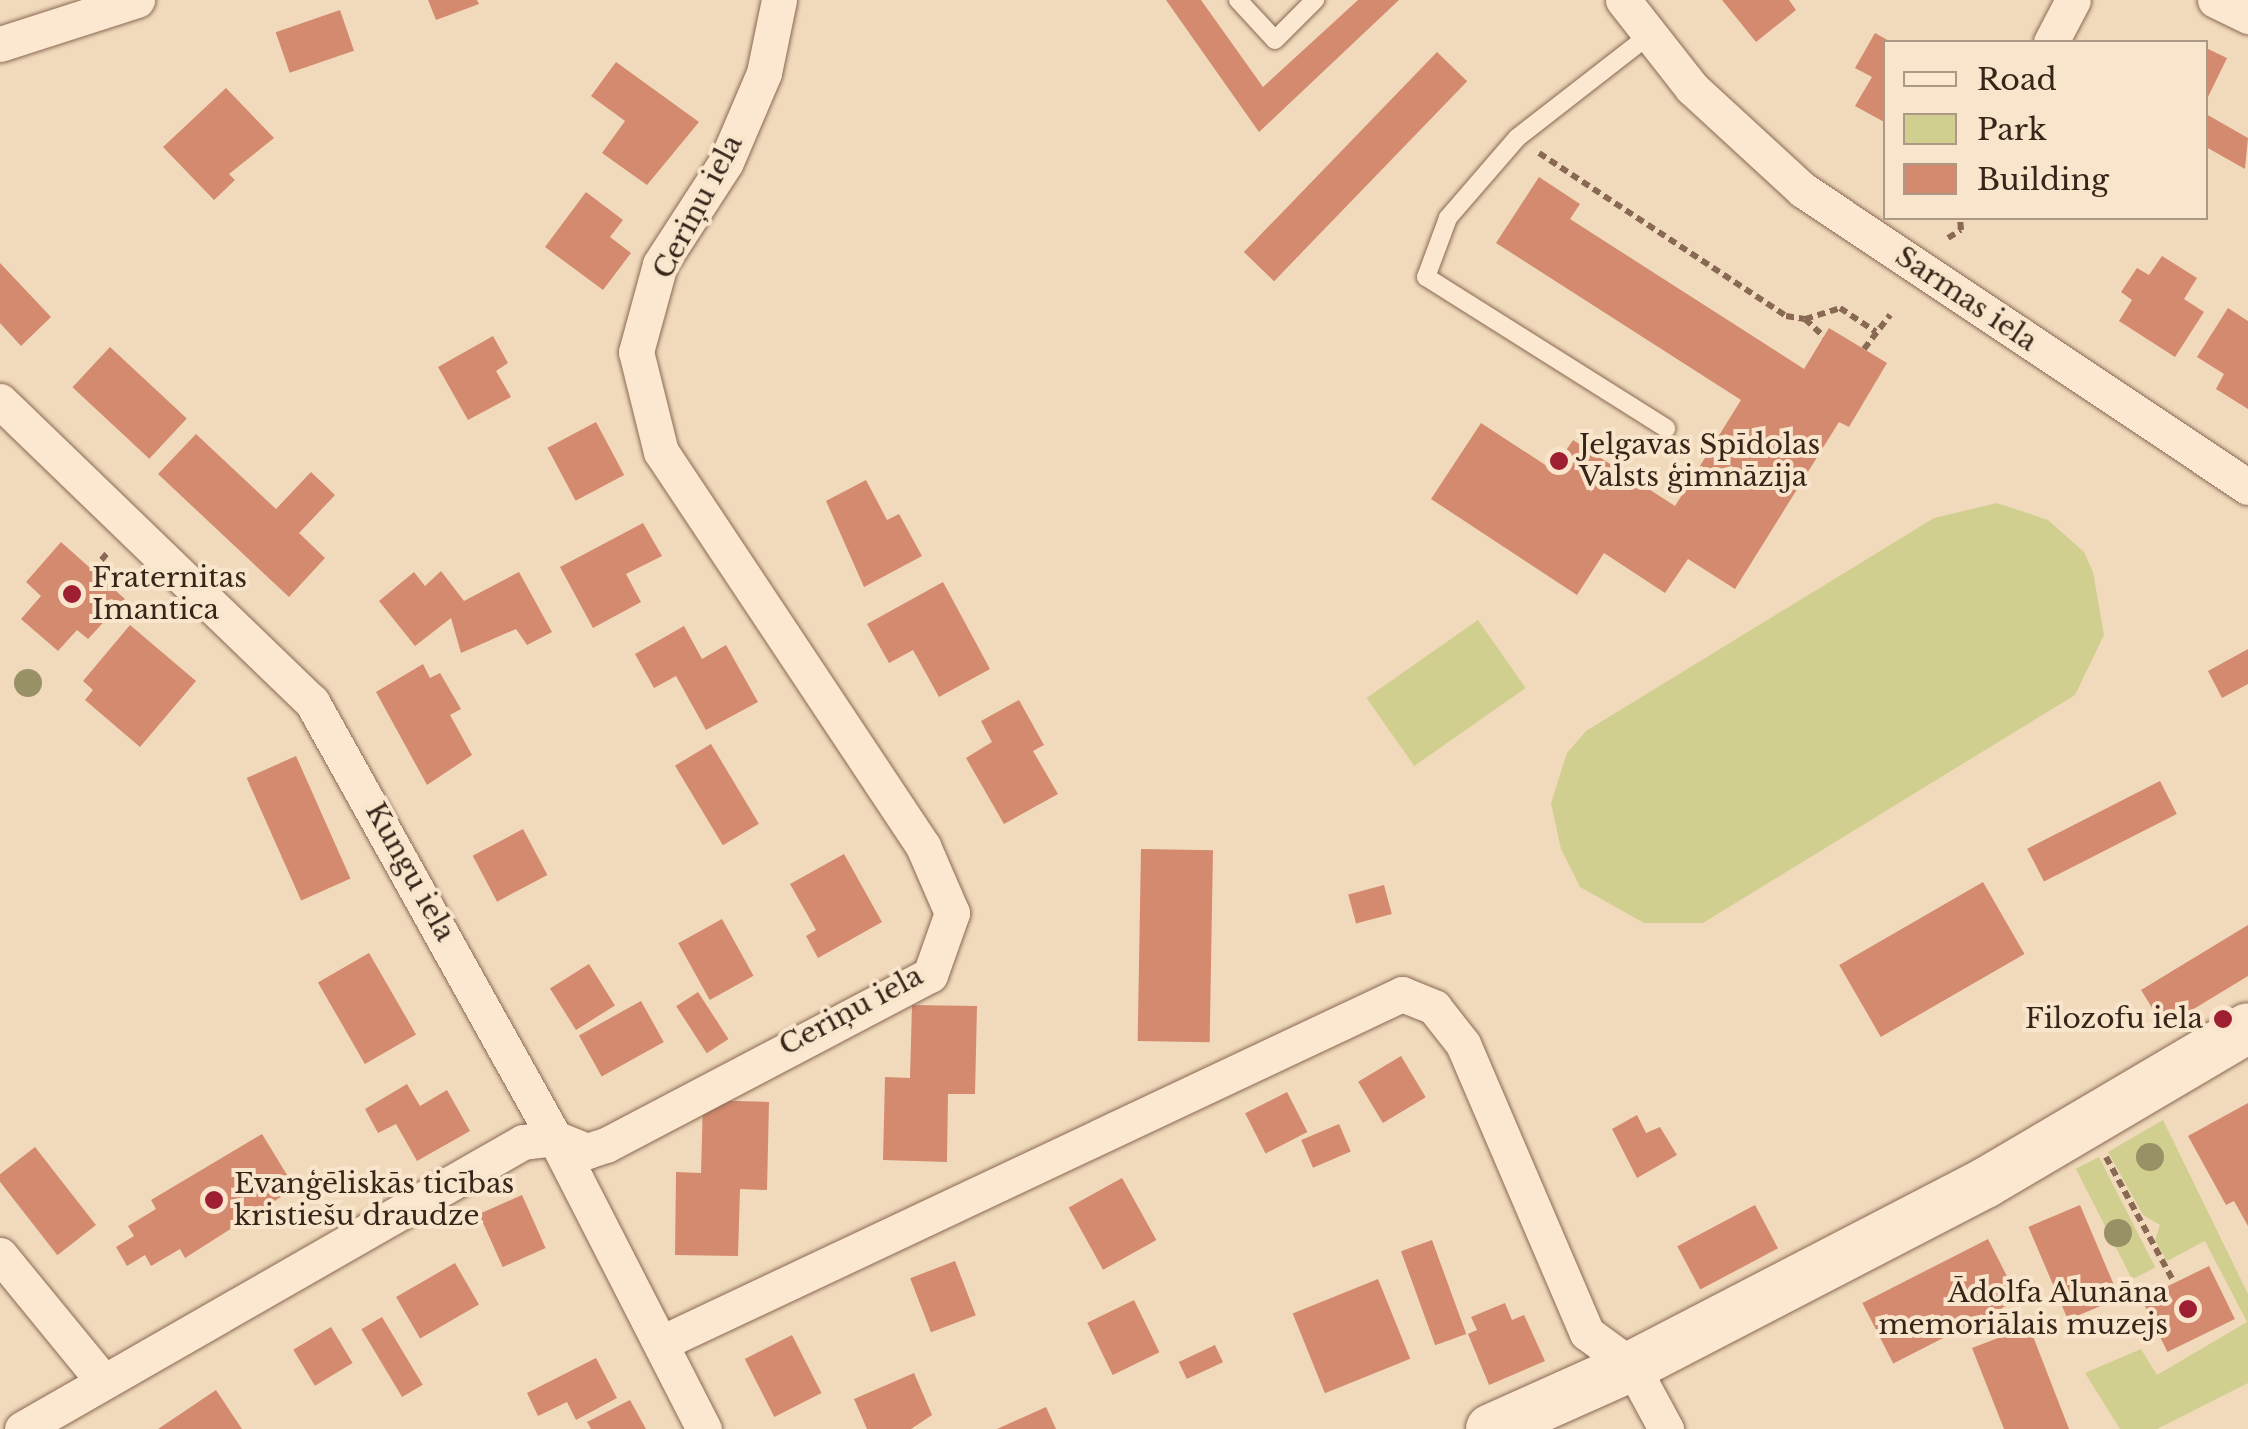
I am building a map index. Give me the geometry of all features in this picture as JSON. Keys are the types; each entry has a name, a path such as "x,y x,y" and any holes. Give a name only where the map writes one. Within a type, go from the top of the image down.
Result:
{"street":[{"path":"0,44 137,0"},
{"name":"Ceriņu iela","path":"22,1429 523,1142 556,1138 587,1151 606,1145 930,974 952,914 923,846 660,452 636,352 660,264 726,162 764,73 779,0"},
{"name":"Sarmas iela","path":"1623,0 1648,36 1758,154 1804,190 2248,487"},
{"path":"2052,40 2073,0"},
{"path":"2215,0 2248,16"},
{"name":"Kungu iela","path":"0,401 312,702 556,1138 704,1429"},
{"path":"661,1343 1402,994 1434,1007 1463,1044 1587,1333 1632,1366 1666,1429"},
{"path":"1490,1429 1632,1366 1985,1183 2248,1028"},
{"path":"0,1255 102,1381"}],"lane":[{"path":"1238,0 1274,40 1314,0"},
{"path":"1648,36 1517,138 1448,218 1426,277 1666,428"}],"path":[{"path":"1517,138 1786,316 1806,320 1840,308 1876,332"},
{"path":"1948,238 1962,230 1960,220"},
{"path":"1864,349 1890,315"},
{"path":"1806,320 1824,337"},
{"path":"2098,1143 2174,1282"}],"green space":[{"path":"1997,503 2048,520 2084,552 2093,572 2104,635 2075,695 1703,923 1644,923 1580,887 1561,849 1551,803 1567,753 1586,731 1934,518"},
{"path":"1478,620 1526,688 1414,766 1367,698"},
{"path":"2163,1120 2248,1294 2248,1383 2157,1429 2120,1429 2085,1373 2141,1349 2157,1375 2247,1322 2205,1241 2167,1261 2155,1240 2160,1225 2143,1215 2108,1152"},
{"path":"2099,1157 2155,1267 2132,1279 2076,1169"}],"building":[{"path":"428,0 477,0 479,4 436,20"},
{"path":"1166,0 1201,0 1263,87 1358,0 1399,0 1259,132"},
{"path":"1722,0 1789,0 1796,10 1756,42"},
{"path":"340,10 354,51 290,73 276,32"},
{"path":"1875,33 1887,40 1883,40 1883,121 1855,106 1872,77 1855,68"},
{"path":"2208,49 2227,58 2208,97"},
{"path":"1437,52 1467,81 1274,281 1244,252"},
{"path":"616,62 699,122 647,185 602,153 625,121 591,96"},
{"path":"226,88 274,138 229,174 235,180 214,200 163,147"},
{"path":"2208,115 2248,138 2245,169 2208,148"},
{"path":"1539,177 1580,204 1570,219 1804,369 1829,328 1887,363 1849,427 1839,422 1735,589 1688,559 1665,593 1604,553 1577,595 1431,499 1481,423 1553,470 1573,440 1675,506 1741,400 1496,243"},
{"path":"586,192 623,220 610,237 631,253 603,290 545,247"},
{"path":"2162,256 2197,278 2184,299 2204,312 2175,357 2119,321 2132,300 2121,292 2137,268 2149,275"},
{"path":"0,263 51,317 21,346 0,323"},
{"path":"2228,308 2248,321 2248,409 2216,389 2224,374 2197,357"},
{"path":"493,336 508,363 496,371 511,397 468,420 438,367"},
{"path":"110,347 187,419 149,459 72,387"},
{"path":"596,422 624,475 576,501 547,448"},
{"path":"196,434 276,509 311,472 335,495 299,533 325,558 289,597 158,474"},
{"path":"866,480 887,520 899,514 922,556 864,587 826,501"},
{"path":"643,523 662,556 626,574 641,602 593,628 560,567"},
{"path":"61,542 125,599 88,639 77,630 58,651 21,619 41,596 26,582"},
{"path":"441,571 464,601 519,572 552,632 527,645 516,629 461,653 451,618 415,646 379,601 414,572 425,586"},
{"path":"943,582 990,669 939,697 913,650 889,663 867,624"},
{"path":"130,625 196,681 140,747 85,700 93,690 83,681"},
{"path":"684,626 702,659 726,645 758,702 706,730 676,676 654,688 635,654"},
{"path":"2248,649 2248,684 2222,698 2208,671"},
{"path":"423,664 430,678 440,673 461,709 450,715 472,755 427,785 376,692"},
{"path":"1019,700 1044,745 1033,751 1058,794 1004,824 966,758 992,742 981,721"},
{"path":"711,744 759,824 723,845 675,766"},
{"path":"296,756 351,878 301,900 247,778"},
{"path":"2160,781 2177,814 2044,882 2027,849"},
{"path":"523,829 547,875 497,902 473,856"},
{"path":"1141,849 1213,850 1210,1042 1138,1041"},
{"path":"844,854 882,922 818,958 806,936 816,930 790,884"},
{"path":"1983,882 2024,954 1881,1037 1839,965"},
{"path":"1384,885 1392,914 1356,924 1348,895"},
{"path":"722,919 754,976 710,1000 678,943"},
{"path":"2248,925 2248,976 2164,1027 2141,990"},
{"path":"369,953 416,1034 365,1064 318,983"},
{"path":"589,964 615,1006 576,1030 550,988"},
{"path":"698,992 728,1039 707,1053 676,1006"},
{"path":"641,1001 664,1042 602,1077 579,1035"},
{"path":"912,1005 977,1006 975,1094 948,1094 947,1162 883,1160 885,1077 910,1078"},
{"path":"1401,1056 1426,1097 1383,1123 1358,1082"},
{"path":"407,1084 420,1106 447,1090 470,1131 417,1161 396,1124 378,1133 365,1109"},
{"path":"1287,1092 1307,1132 1266,1153 1245,1113"},
{"path":"703,1100 769,1102 767,1190 740,1189 738,1256 675,1255 676,1172 701,1173"},
{"path":"2248,1103 2248,1226 2234,1201 2226,1205 2188,1136"},
{"path":"1637,1115 1646,1133 1660,1127 1677,1155 1637,1178 1612,1129"},
{"path":"1339,1124 1351,1152 1313,1168 1301,1140"},
{"name":"Evanģēliskās ticības kristiešu draudze","path":"262,1134 295,1188 185,1258 180,1249 151,1266 145,1255 127,1266 116,1247 134,1236 128,1226 156,1209 151,1200"},
{"path":"35,1147 96,1225 57,1255 0,1182 0,1174"},
{"path":"1122,1178 1156,1240 1103,1270 1069,1208"},
{"path":"522,1195 546,1248 503,1267 479,1214"},
{"path":"1755,1205 1778,1248 1700,1290 1677,1246"},
{"path":"2080,1205 2119,1298 2068,1320 2028,1227"},
{"path":"1988,1239 2019,1300 1893,1364 1862,1303"},
{"path":"1432,1240 1466,1334 1435,1345 1401,1251"},
{"path":"955,1261 976,1315 931,1332 910,1278"},
{"path":"455,1263 479,1305 420,1339 396,1297"},
{"name":"Ādolfa Alunāna memoriālais muzejs","path":"2209,1266 2235,1319 2167,1352 2142,1299"},
{"path":"1378,1279 1410,1359 1325,1393 1293,1313"},
{"path":"1134,1300 1159,1352 1113,1375 1087,1323"},
{"path":"1505,1303 1512,1320 1524,1315 1545,1361 1489,1385 1468,1334 1477,1330 1471,1317"},
{"path":"382,1317 423,1385 402,1397 361,1329"},
{"path":"2029,1326 2069,1429 2004,1429 1972,1348"},
{"path":"331,1327 353,1363 315,1386 293,1350"},
{"path":"792,1335 822,1393 774,1417 745,1359"},
{"path":"1215,1345 1223,1362 1187,1379 1179,1362"},
{"path":"596,1358 617,1398 576,1420 567,1402 538,1416 527,1393"},
{"path":"914,1373 932,1415 911,1429 867,1429 854,1399"},
{"path":"216,1390 242,1429 158,1429"},
{"path":"630,1400 646,1429 591,1429 587,1422"},
{"path":"1046,1407 1056,1429 997,1429"}],"place":[{"name":"Jelgavas Spīdolas Valsts ģimnāzija","path":"1559,461"},
{"name":"Fraternitas Imantica","path":"72,594"},
{"name":"Filozofu iela","path":"2223,1019"},
{"name":"Evanģēliskās ticības kristiešu draudze","path":"214,1200"},
{"name":"Ādolfa Alunāna memoriālais muzejs","path":"2188,1309"}]}
